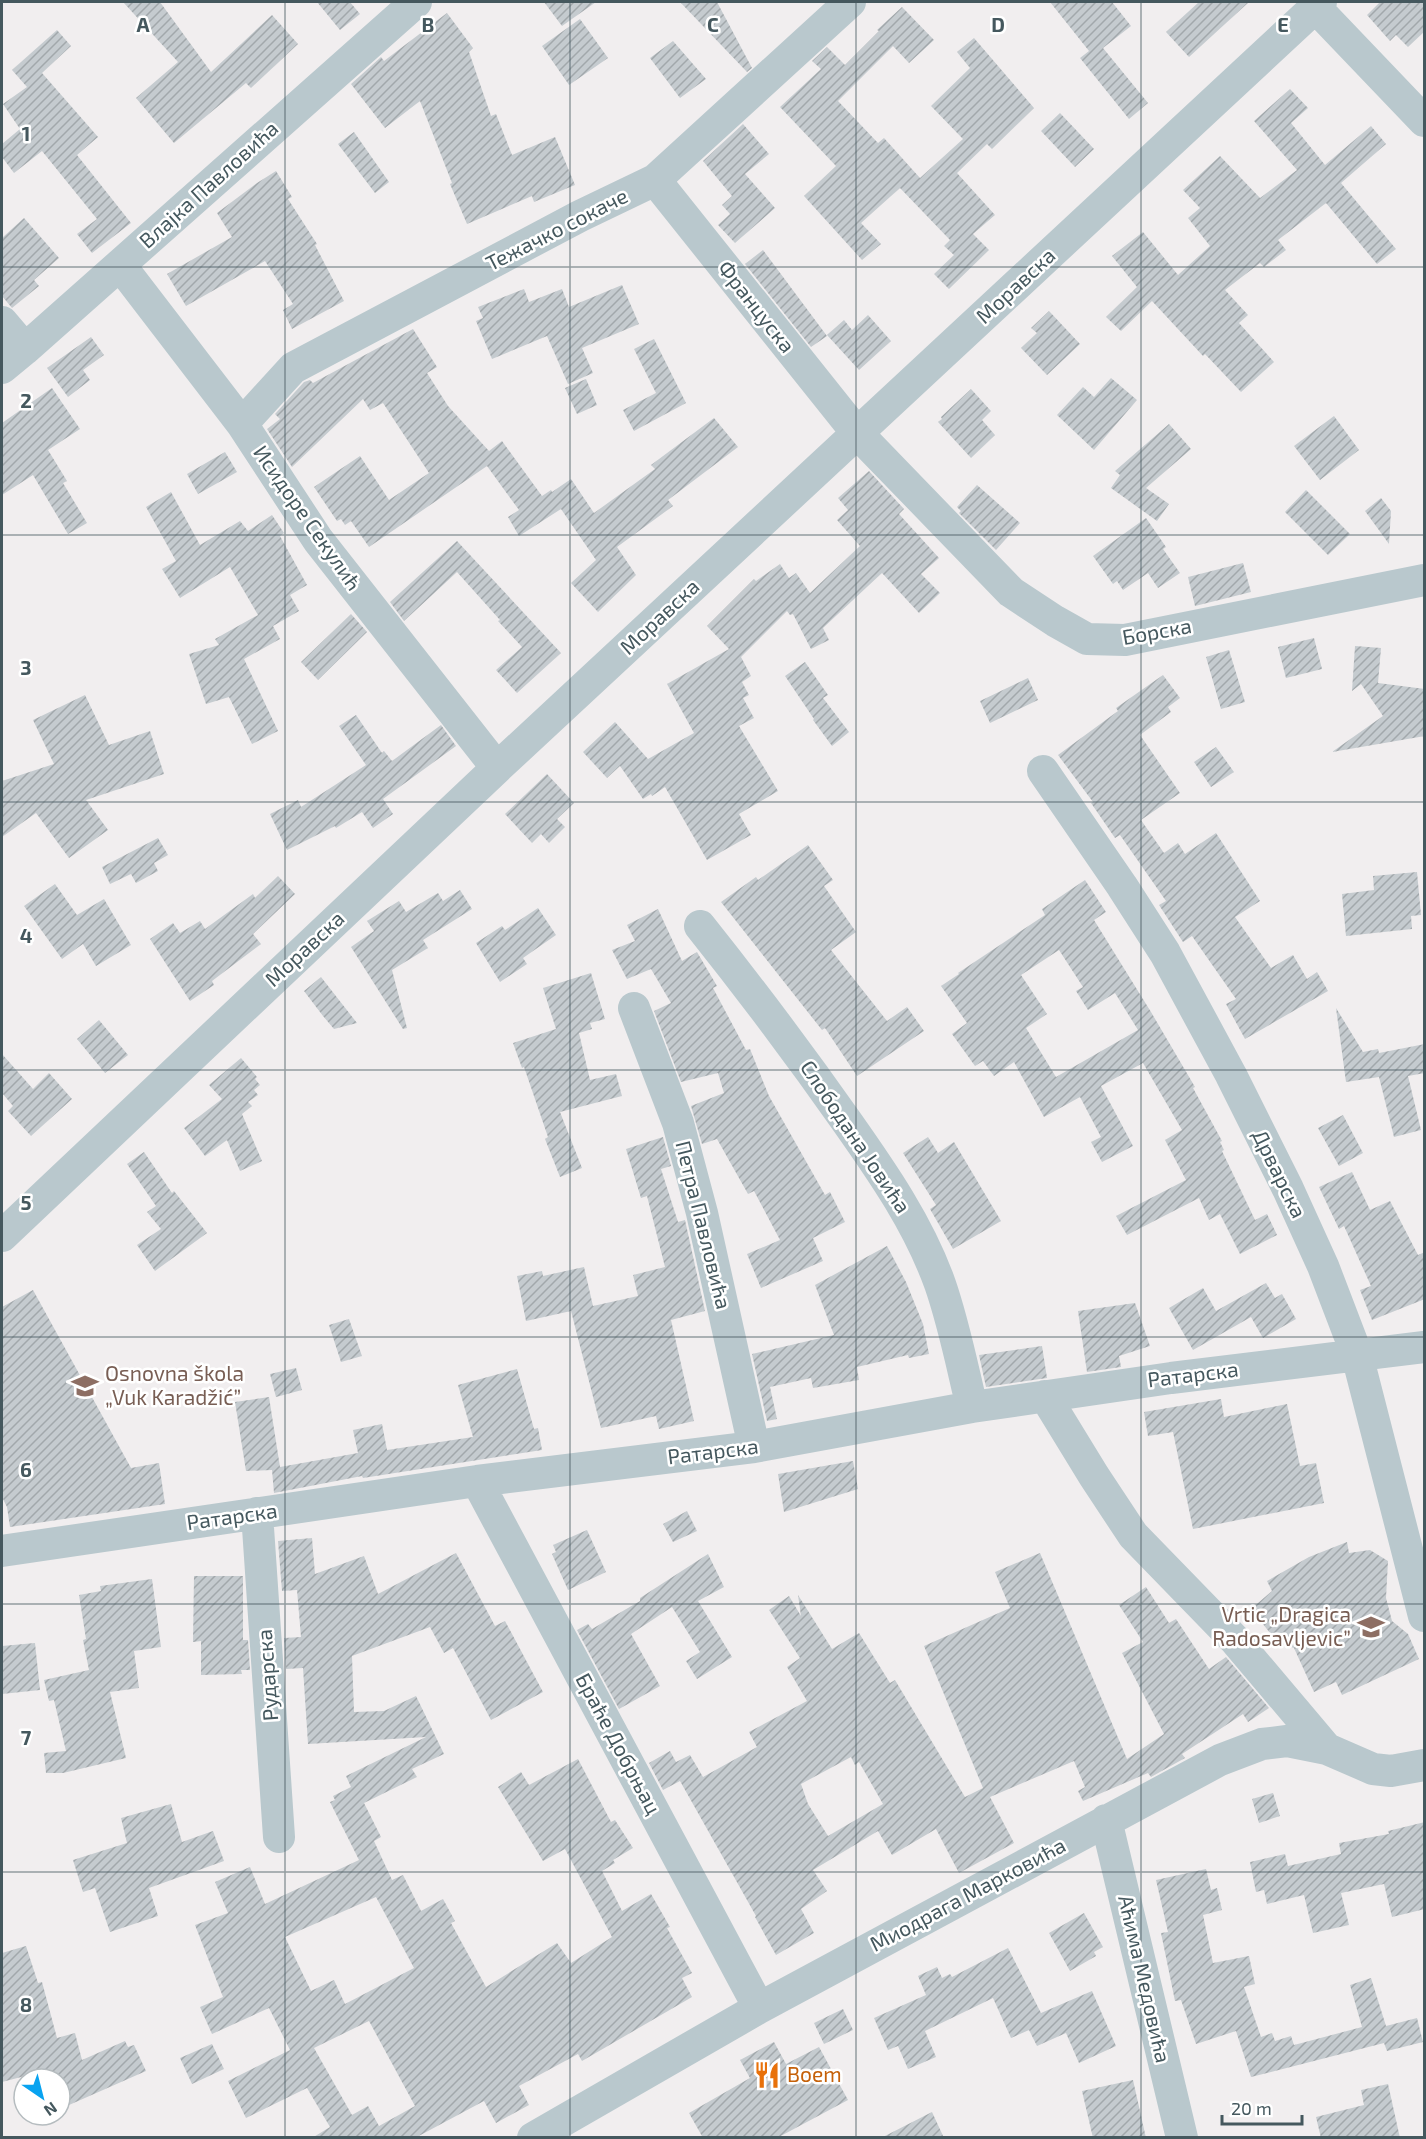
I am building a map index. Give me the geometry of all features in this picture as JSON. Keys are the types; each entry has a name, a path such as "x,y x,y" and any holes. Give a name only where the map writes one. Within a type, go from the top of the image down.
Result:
{"street":[{"name":"Влајка Павловића","path":"13,359 416,2"},
{"name":"Тежачко сокаче","path":"242,424 293,368 580,216 656,180 850,2"},
{"path":"1318,4 1425,121"},
{"name":"Моравска","path":"2,1236 497,768 1318,4"},
{"name":"Француска","path":"656,180 857,433"},
{"name":"Исидоре Секулић","path":"120,265 242,424 318,540 497,768"},
{"path":"2,322 13,359"},
{"name":"Борска","path":"857,433 1011,592 1087,639 1125,640 1425,580"},
{"name":"Дрварска","path":"1044,771 1165,953 1231,1075 1288,1189 1323,1266 1357,1355 1425,1616"},
{"name":"Слободана Јовића","path":"700,926 769,1013 902,1203 940,1283 972,1407"},
{"name":"Петра Павловића","path":"634,1008 681,1134 702,1213 754,1448"},
{"name":"Ратарска","path":"2,1551 477,1480 754,1448 972,1407 1045,1396 1425,1347"},
{"path":"1045,1396 1133,1534 1264,1672 1286,1702 1327,1749"},
{"name":"Браће Добрњац","path":"477,1480 759,2008"},
{"name":"Рударска","path":"257,1513 279,1837"},
{"path":"1263,1744 1278,1727 1284,1716 1286,1702"},
{"name":"Миодрага Марковића","path":"533,2138 759,2008 1220,1760 1263,1744 1287,1741 1327,1749 1373,1769 1391,1771 1425,1765"},
{"name":"Аћима Медовића","path":"1106,1820 1182,2138"}],"building":[{"path":"123,2 160,2 211,72 272,15 298,44 251,88 246,83 174,143 136,98 178,62"},
{"path":"317,2 350,2 360,14 340,30"},
{"path":"544,2 596,2 562,26"},
{"path":"680,2 717,2 752,68 747,72"},
{"path":"1050,2 1112,2 1131,26 1103,48 1148,103 1129,119 1080,58 1089,51"},
{"path":"1199,2 1249,2 1189,57 1166,32"},
{"path":"1380,2 1425,2 1425,31 1408,47 1396,35 1390,41 1367,15"},
{"path":"902,7 934,40 909,63 893,46 838,101 878,143 884,138 920,178 963,139 931,106 970,68 957,52 974,38 1034,108 992,149 987,144 957,173 995,215 973,234 989,250 949,289 934,274 954,255 944,246 950,240 900,188 861,223 881,244 862,260 804,196 836,166 780,107 821,69 812,61 827,47 845,65"},
{"path":"447,13 473,48 469,52 491,116 496,114 512,155 555,137 575,185 534,202 532,196 467,224 420,101 385,128 351,84 381,57 384,61"},
{"path":"580,19 608,58 569,85 542,46"},
{"path":"57,30 71,46 42,73 98,137 77,155 131,223 92,253 77,234 97,219 42,151 14,173 2,157 2,144 20,129 3,104 27,87 12,70"},
{"path":"673,41 706,79 680,98 650,58"},
{"path":"1290,89 1308,108 1291,123 1325,165 1371,126 1386,144 1341,183 1396,249 1377,264 1326,203 1278,240 1286,250 1264,267 1260,263 1225,290 1248,315 1239,323 1274,362 1241,392 1205,354 1203,356 1152,301 1121,331 1106,317 1137,287 1112,256 1143,232 1178,275 1210,246 1188,218 1200,208 1183,190 1220,156 1260,198 1297,170 1254,121"},
{"path":"1060,113 1094,149 1075,167 1041,131"},
{"path":"743,124 769,154 745,174 775,208 735,243 718,225 730,214 722,205 732,196 703,161"},
{"path":"354,132 389,182 375,193 338,144"},
{"path":"276,171 292,197 288,199 317,244 315,245 344,301 292,329 283,310 293,304 265,261 186,306 167,274 232,237 217,213"},
{"path":"24,218 59,258 34,280 39,286 12,308 2,296 2,238"},
{"path":"763,250 827,336 811,347 745,264"},
{"path":"622,285 639,324 582,348 593,373 568,384 547,336 492,359 476,321 483,318 478,307 524,289 529,302 562,289 569,307"},
{"path":"1049,311 1080,344 1047,375 1021,348 1037,333 1031,328"},
{"path":"868,315 891,341 859,370 827,335 844,320 852,330"},
{"path":"413,329 437,367 427,373 448,406 489,451 502,441 542,496 571,479 594,513 655,469 651,465 714,418 738,447 668,500 673,506 617,547 636,575 598,612 571,583 596,560 561,509 519,536 508,517 519,510 487,466 369,547 351,521 345,525 341,519 337,521 314,487 360,456 389,500 429,473 383,403 370,410 363,399 292,467 267,429 280,419 275,414 304,382 310,380 313,383"},
{"path":"91,337 104,355 83,370 90,380 68,397 47,368"},
{"path":"654,339 686,403 634,431 623,410 656,393 634,349"},
{"path":"1111,378 1137,400 1094,450 1057,415 1083,387 1094,397"},
{"path":"586,379 597,405 577,414 565,388"},
{"path":"52,388 80,429 48,450 67,481 63,483 87,523 68,534 33,475 2,495 2,423"},
{"path":"971,389 991,411 982,420 995,435 971,458 938,422"},
{"path":"1334,416 1359,450 1320,480 1294,446"},
{"path":"1169,424 1191,449 1146,488 1169,504 1157,521 1111,488 1120,475 1115,471"},
{"path":"225,452 237,472 198,494 187,474"},
{"path":"869,471 904,509 899,514 939,558 921,574 940,593 919,613 882,573 823,628 829,640 811,649 793,614 790,615 787,611 741,657 751,676 742,682 749,695 743,698 754,718 739,726 778,791 739,814 751,835 707,860 665,787 643,799 620,766 607,778 583,752 615,722 648,759 694,733 667,684 729,649 707,626 754,579 756,581 780,564 789,578 796,573 810,593 860,546 837,520 848,510 838,498"},
{"path":"977,485 1020,523 996,550 959,513 961,511 957,507"},
{"path":"1306,490 1350,534 1328,555 1285,512"},
{"path":"171,492 200,545 240,521 248,531 272,515 284,533 280,536 307,585 290,595 299,611 273,626 280,639 244,659 278,731 252,744 229,697 206,704 189,654 219,645 215,639 258,615 230,567 180,598 162,569 176,561 146,507"},
{"path":"1381,498 1391,511 1389,544 1365,511"},
{"path":"1146,518 1166,547 1163,549 1180,573 1158,588 1148,573 1123,590 1117,581 1113,584 1093,556"},
{"path":"457,541 561,653 517,693 496,670 522,647 457,572 404,621 390,602"},
{"path":"1243,563 1251,592 1195,606 1188,577"},
{"path":"351,614 367,632 318,680 301,662"},
{"path":"1314,638 1322,669 1286,678 1278,647"},
{"path":"1355,646 1381,648 1378,683 1425,689 1425,736 1332,752 1383,716 1361,684 1352,691"},
{"path":"1229,650 1245,702 1221,709 1206,657"},
{"path":"805,662 828,695 823,698 849,732 832,746 785,676"},
{"path":"1163,675 1180,698 1168,707 1171,712 1140,735 1180,793 1141,820 1164,853 1178,843 1185,854 1216,833 1260,901 1235,917 1271,968 1293,955 1307,979 1317,972 1328,991 1245,1039 1226,1004 1236,999 1192,936 1183,942 1159,905 1166,901 1120,835 1115,838 1091,803 1093,802 1058,755 1118,711 1116,708"},
{"path":"1028,678 1038,700 990,723 980,701"},
{"path":"85,695 109,745 150,731 164,774 86,800 108,830 69,858 36,813 2,837 2,781 54,764 33,720"},
{"path":"356,715 382,753 384,751 392,761 441,725 456,746 383,799 393,814 373,828 362,812 336,828 335,826 287,850 270,814 298,800 301,807 366,765 339,726"},
{"path":"1216,747 1234,772 1211,787 1194,762"},
{"path":"547,774 574,803 557,819 565,827 549,843 541,834 532,843 505,814"},
{"path":"158,838 168,855 154,863 158,871 136,883 131,874 110,884 102,867"},
{"path":"808,845 833,880 824,886 856,932 831,950 887,1021 907,1007 924,1031 857,1076 825,1028 822,1030 721,902 756,877 758,880"},
{"path":"1417,872 1421,915 1411,916 1412,929 1346,936 1342,894 1374,890 1373,876"},
{"path":"278,876 295,894 253,934 261,944 212,981 214,985 190,1001 150,939 173,923 180,933 200,921 205,929 253,894 255,898"},
{"path":"1085,880 1106,912 1094,920 1195,1087 1193,1088 1222,1141 1220,1142 1224,1150 1222,1151 1255,1220 1267,1214 1277,1235 1240,1254 1220,1214 1209,1220 1199,1198 1127,1235 1116,1216 1186,1180 1165,1140 1182,1130 1143,1063 1101,1086 1133,1146 1102,1162 1091,1142 1101,1137 1080,1097 1044,1117 1014,1062 994,1076 983,1061 975,1066 952,1034 967,1023 941,986 1045,915 1042,909","holes":["1059,950 1083,987 1076,991 1088,1010 1115,993 1138,1030 1056,1077 1026,1028 1047,1014 1021,975"]},
{"path":"55,884 77,915 104,899 131,945 96,966 83,944 62,959 24,906"},
{"path":"460,890 472,909 423,940 428,948 392,970 407,1028 403,1029 351,947 374,931 367,921 399,901 406,912 438,893 443,901"},
{"path":"538,908 556,935 523,958 527,964 500,982 476,943 502,926 505,930"},
{"path":"658,909 682,961 697,952 717,986 713,988 746,1050 750,1049 769,1096 825,1195 830,1192 845,1222 813,1238 823,1261 761,1288 747,1254 780,1240 754,1191 748,1194 717,1139 702,1144 691,1106 724,1093 718,1073 681,1082 654,1011 671,1003 651,969 627,979 612,950 635,941 627,925"},
{"path":"591,973 605,1019 590,1023 592,1029 579,1033 590,1080 616,1074 622,1096 560,1112 582,1168 560,1177 545,1139 548,1137 524,1067 522,1068 513,1043 556,1029 543,988"},
{"path":"321,977 357,1023 334,1029 323,1016 304,991"},
{"path":"1336,1008 1363,1052 1378,1049 1379,1053 1425,1044 1425,1073 1408,1076 1421,1130 1394,1137 1379,1077 1346,1082"},
{"path":"99,1020 128,1055 105,1073 77,1039"},
{"path":"2,1054 33,1089 49,1073 72,1099 31,1136 8,1111 13,1106 2,1093"},
{"path":"241,1058 257,1077 255,1079 260,1085 254,1090 258,1095 248,1102 252,1106 242,1114 262,1161 240,1171 227,1140 205,1156 184,1128 222,1099 209,1085"},
{"path":"1343,1115 1363,1153 1339,1166 1318,1128"},
{"path":"663,1137 671,1166 661,1169 678,1222 685,1220 705,1311 671,1320 694,1421 659,1429 656,1416 601,1428 571,1311 526,1321 517,1276 542,1271 543,1276 584,1267 593,1306 638,1296 633,1275 665,1267 647,1196 641,1198 626,1149"},
{"path":"928,1137 938,1153 954,1142 1001,1221 953,1249 930,1209 936,1205 903,1153"},
{"path":"144,1152 172,1193 174,1191 207,1233 155,1271 137,1245 161,1229 147,1212 156,1206 127,1164"},
{"path":"1352,1172 1370,1210 1390,1201 1418,1255 1425,1252 1425,1299 1372,1320 1360,1290 1371,1286 1344,1226 1339,1229 1319,1187"},
{"path":"887,1246 906,1282 923,1324 929,1354 909,1358 908,1355 857,1367 859,1380 813,1388 811,1378 770,1387 777,1419 767,1421 752,1354 834,1335 815,1285"},
{"path":"1266,1283 1275,1298 1282,1294 1296,1319 1263,1338 1251,1317 1193,1350 1169,1308 1203,1288 1216,1311"},
{"path":"33,1290 131,1468 159,1463 165,1504 10,1527 7,1507 2,1497 2,1307"},
{"path":"1135,1303 1150,1346 1119,1356 1121,1367 1087,1372 1078,1311"},
{"path":"349,1319 362,1356 341,1362 329,1325"},
{"path":"1042,1346 1047,1378 986,1387 979,1355"},
{"path":"296,1368 302,1390 276,1397 270,1374"},
{"path":"517,1369 534,1429 538,1428 542,1450 363,1478 362,1476 274,1493 272,1470 246,1471 235,1402 269,1397 280,1467 358,1453 353,1430 382,1424 387,1450 473,1437 458,1385"},
{"path":"1221,1399 1224,1417 1287,1404 1300,1466 1316,1463 1324,1503 1193,1529 1173,1432 1148,1436 1144,1412"},
{"path":"853,1461 858,1489 784,1512 778,1474"},
{"path":"687,1511 697,1531 673,1542 663,1524"},
{"path":"587,1530 606,1572 568,1590 552,1554 556,1552 553,1545"},
{"path":"312,1538 315,1574 364,1556 378,1594 456,1553 495,1626 505,1621 543,1692 491,1720 453,1648 444,1653 430,1627 352,1656 354,1712 384,1711 416,1696 444,1754 412,1769 417,1777 364,1803 381,1837 374,1841 392,1880 403,1875 421,1911 443,1899 455,1921 451,1923 486,1987 557,1943 571,1963 612,1937 565,1849 543,1861 498,1787 521,1772 529,1785 578,1759 611,1822 615,1820 633,1848 613,1860 615,1863 602,1871 622,1911 651,1894 692,1973 682,1978 692,1997 582,2061 578,2054 519,2086 529,2105 496,2123 484,2101 415,2138 312,2138 330,2127 307,2088 246,2118 228,2081 290,2050 269,2008 212,2034 200,2007 223,1997 195,1925 228,1913 215,1882 250,1867 265,1904 359,1860 330,1802 335,1800 333,1796 351,1787 346,1776 426,1737 308,1744 303,1668 286,1669 284,1638 301,1637 297,1590 282,1591 278,1541","holes":["376,1897 414,1968 345,2004 334,1980 311,1991 285,1937","369,2021 415,2106 379,2126 368,2106 352,2115 314,2048"]},
{"path":"1347,1542 1349,1553 1370,1550 1388,1561 1386,1598 1392,1621 1408,1634 1419,1659 1342,1695 1336,1682 1314,1692 1294,1648 1278,1643 1251,1609 1272,1591 1267,1581 1309,1557"},
{"path":"1040,1553 1127,1759 1164,1734 1122,1653 1143,1642 1119,1605 1146,1587 1169,1623 1176,1619 1209,1669 1226,1657 1269,1708 1248,1722 1243,1714 1182,1754 1185,1758 1151,1777 1148,1773 1083,1801 1078,1791 1085,1787 1074,1761 990,1797 1014,1843 959,1873 936,1829 892,1855 878,1831 813,1870 827,1891 801,1909 814,1933 776,1955 680,1781 663,1790 649,1763 670,1751 676,1762 690,1755 703,1777 757,1747 749,1732 807,1701 787,1667 800,1658 769,1610 789,1596 801,1616 798,1595 832,1649 859,1633 890,1683 895,1680 965,1797 983,1788 924,1646 1010,1608 995,1572","holes":["851,1757 855,1765 859,1762 883,1804 828,1836 808,1804 801,1784"]},
{"path":"708,1554 724,1587 698,1601 732,1657 697,1679 686,1661 700,1652 672,1607 631,1634 660,1686 619,1709 577,1630 588,1624 592,1629 640,1601 640,1598"},
{"path":"194,1576 243,1576 243,1640 248,1640 250,1670 241,1670 242,1674 201,1675 201,1641 193,1642"},
{"path":"152,1579 161,1647 134,1651 139,1688 110,1692 126,1758 63,1773 46,1773 44,1753 66,1751 54,1700 49,1701 44,1680 89,1670 83,1640 86,1639 79,1595 101,1591 100,1586"},
{"path":"35,1643 40,1690 2,1694 2,1646"},
{"path":"1273,1793 1280,1816 1259,1823 1252,1799"},
{"path":"171,1804 182,1842 213,1831 224,1861 149,1888 158,1916 110,1932 95,1888 83,1892 73,1860 127,1843 121,1818"},
{"path":"1425,1822 1425,1909 1392,1917 1384,1884 1341,1893 1349,1925 1313,1933 1304,1895 1267,1904 1264,1890 1256,1892 1250,1862 1285,1854 1288,1866 1341,1854 1339,1843 1389,1834 1388,1831"},
{"path":"1206,1869 1211,1890 1217,1888 1222,1910 1203,1915 1213,1963 1249,1956 1255,1984 1244,1987 1261,2037 1272,2033 1275,2041 1291,2036 1294,2045 1362,2027 1350,1985 1371,1978 1386,2026 1417,2018 1423,2042 1387,2051 1384,2043 1251,2077 1236,2031 1196,2044 1181,2000 1175,2001 1161,1933 1168,1932 1156,1880"},
{"path":"1084,1913 1103,1947 1094,1952 1096,1956 1070,1971 1049,1933"},
{"path":"26,1946 38,1983 42,1982 57,2038 75,2033 82,2060 125,2041 128,2047 134,2045 146,2071 72,2104 72,2067 12,2067 12,2079 2,2082 2,1953"},
{"path":"1008,1948 1041,2013 1092,1991 1116,2046 1079,2063 1066,2033 1037,2046 1029,2030 1011,2038 993,1998 925,2031 936,2057 908,2069 898,2046 888,2050 874,2018 926,1995 918,1976 937,1967 942,1978 950,1974 952,1977"},
{"path":"843,2009 853,2030 824,2044 814,2023"},
{"path":"774,2042 786,2064 819,2047 848,2100 777,2138 703,2138 689,2113 750,2078 740,2060"},
{"path":"212,2044 224,2069 192,2084 180,2058"},
{"path":"1133,2080 1146,2138 1093,2138 1082,2091"},
{"path":"1388,2084 1400,2138 1321,2138 1316,2117 1364,2105 1361,2090"},
{"path":"932,2112 944,2138 881,2138"}],"place":[{"name":"Osnovna škola „Vuk Karadžić”","path":"85,1386"},
{"name":"Vrtic „Dragica Radosavljevic”","path":"1371,1627"},
{"name":"Boem","path":"767,2075"}]}
